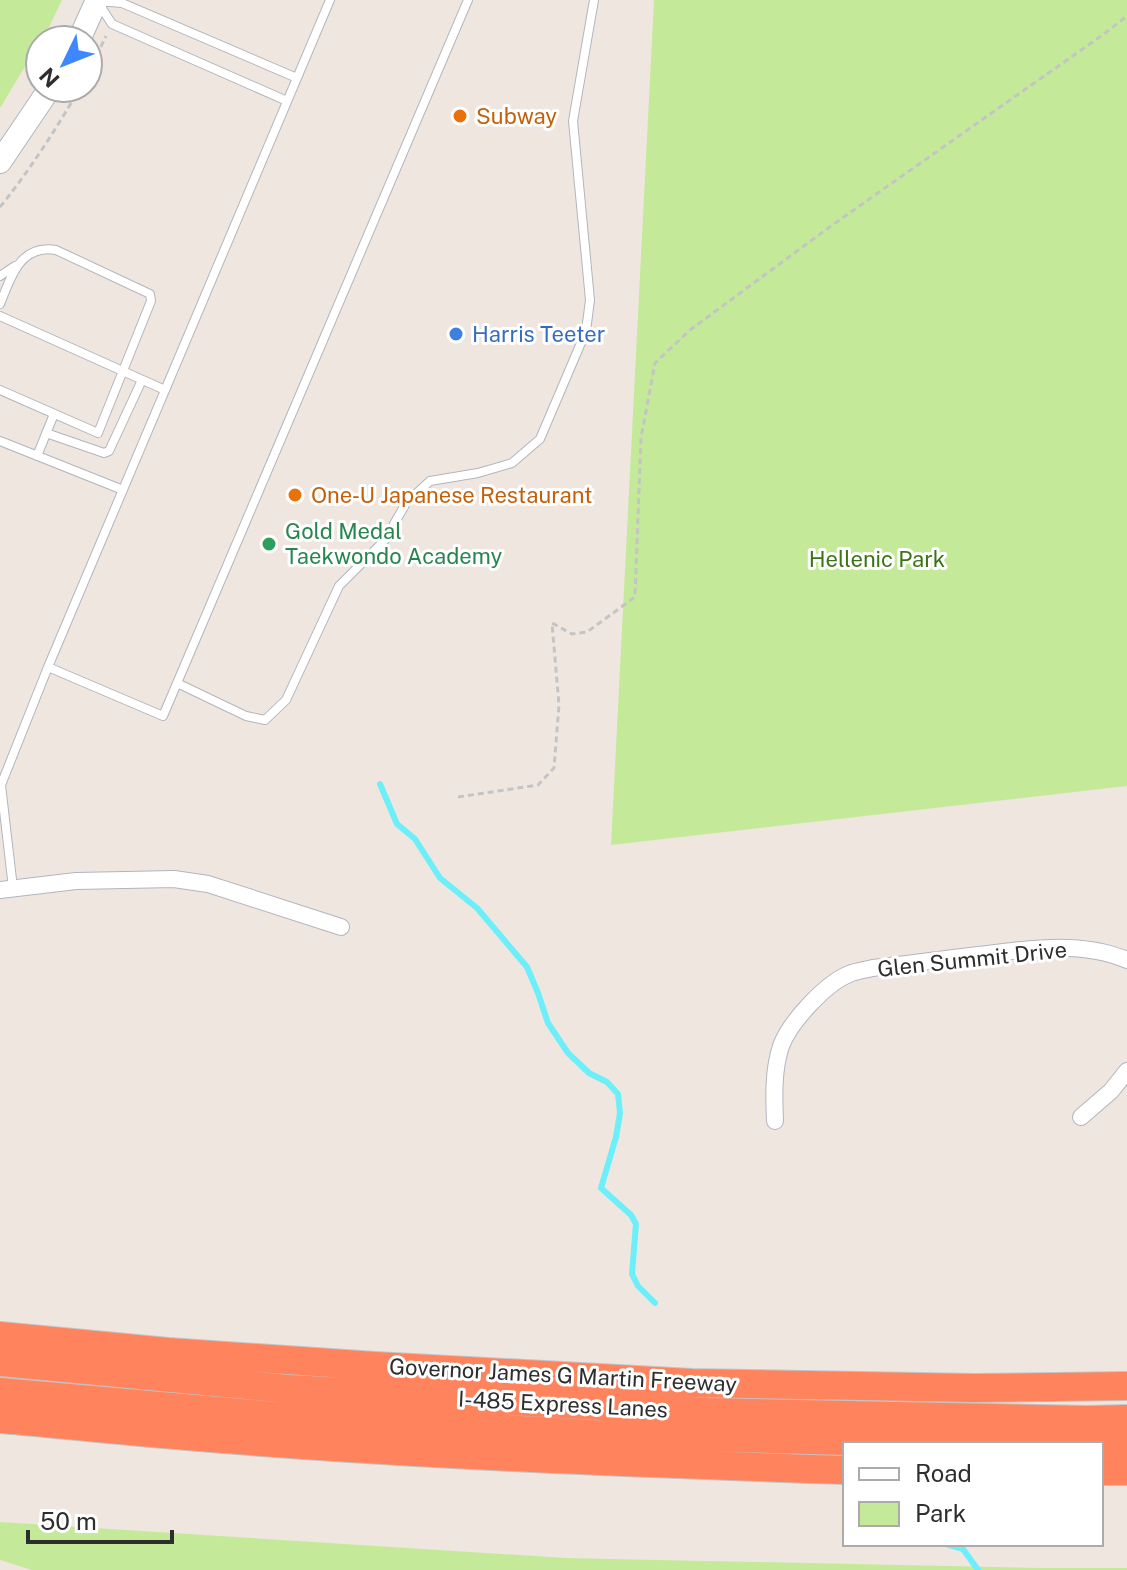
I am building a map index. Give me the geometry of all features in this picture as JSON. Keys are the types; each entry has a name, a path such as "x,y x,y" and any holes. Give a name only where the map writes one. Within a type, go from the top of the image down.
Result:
{"highway":[{"name":"Governor James G Martin Freeway","path":"0,1336 168,1352 692,1383 975,1388 1127,1386"},
{"name":"I-485 Express Lanes","path":"0,1362 289,1389 708,1412 1127,1419"},
{"name":"I-485 Express Lanes","path":"0,1392 276,1416 593,1434 883,1442"},
{"path":"0,1419 352,1448 843,1470"},
{"name":"I-485 Express Lanes","path":"1103,1444 1127,1444"},
{"path":"1103,1471 1127,1471"}],"main road":[{"path":"86,24 96,0"},
{"path":"0,162 39,104"}],"street":[{"path":"6,889 76,881 174,879 208,884 341,927"},
{"name":"Glen Summit Drive","path":"775,1121 774,1087 780,1048 788,1031 813,1000 848,974 873,968 1039,948 1089,949 1127,960"},
{"path":"1081,1117 1111,1091 1127,1071"}],"lane":[{"path":"96,0 122,3 297,78"},
{"path":"96,0 112,24 287,101"},
{"path":"6,889 1,785 330,0"},
{"path":"48,667 163,716 468,0"},
{"path":"177,683 246,716 265,720 286,700 339,586 385,540 406,503 430,481 478,473 512,463 540,439 586,331 590,300 573,121 594,0"},
{"path":"0,276 43,248 56,250 150,294 151,301 98,433 0,390"},
{"path":"0,304 16,266"},
{"path":"0,316 165,390"},
{"path":"46,433 104,453 109,451 142,380"},
{"path":"37,456 54,414"},
{"path":"0,441 123,490"}],"path":[{"path":"458,797 538,785 554,768 559,705 552,623 572,634 587,632 635,597 641,438 655,363 690,330 1127,16"},
{"path":"0,207 70,104"}],"green space":[{"path":"0,0 62,0 50,24 24,24 24,68 0,108"},
{"name":"Hellenic Park","path":"654,0 1127,0 1127,786 611,845"},
{"path":"0,1522 566,1558 1127,1570 32,1570 0,1560"}],"waterway":[{"path":"380,784 397,824 415,839 440,878 477,908 527,967 548,1023 568,1053 618,1094 620,1113 616,1137 601,1188 631,1215 636,1224 632,1274 638,1286 655,1303"},
{"path":"953,1546 963,1549 978,1570"}],"place":[{"name":"Subway","path":"460,116"},
{"name":"Harris Teeter","path":"456,334"},
{"name":"One‐U Japanese Restaurant","path":"295,495"},
{"name":"Gold Medal Taekwondo Academy","path":"269,544"}]}
